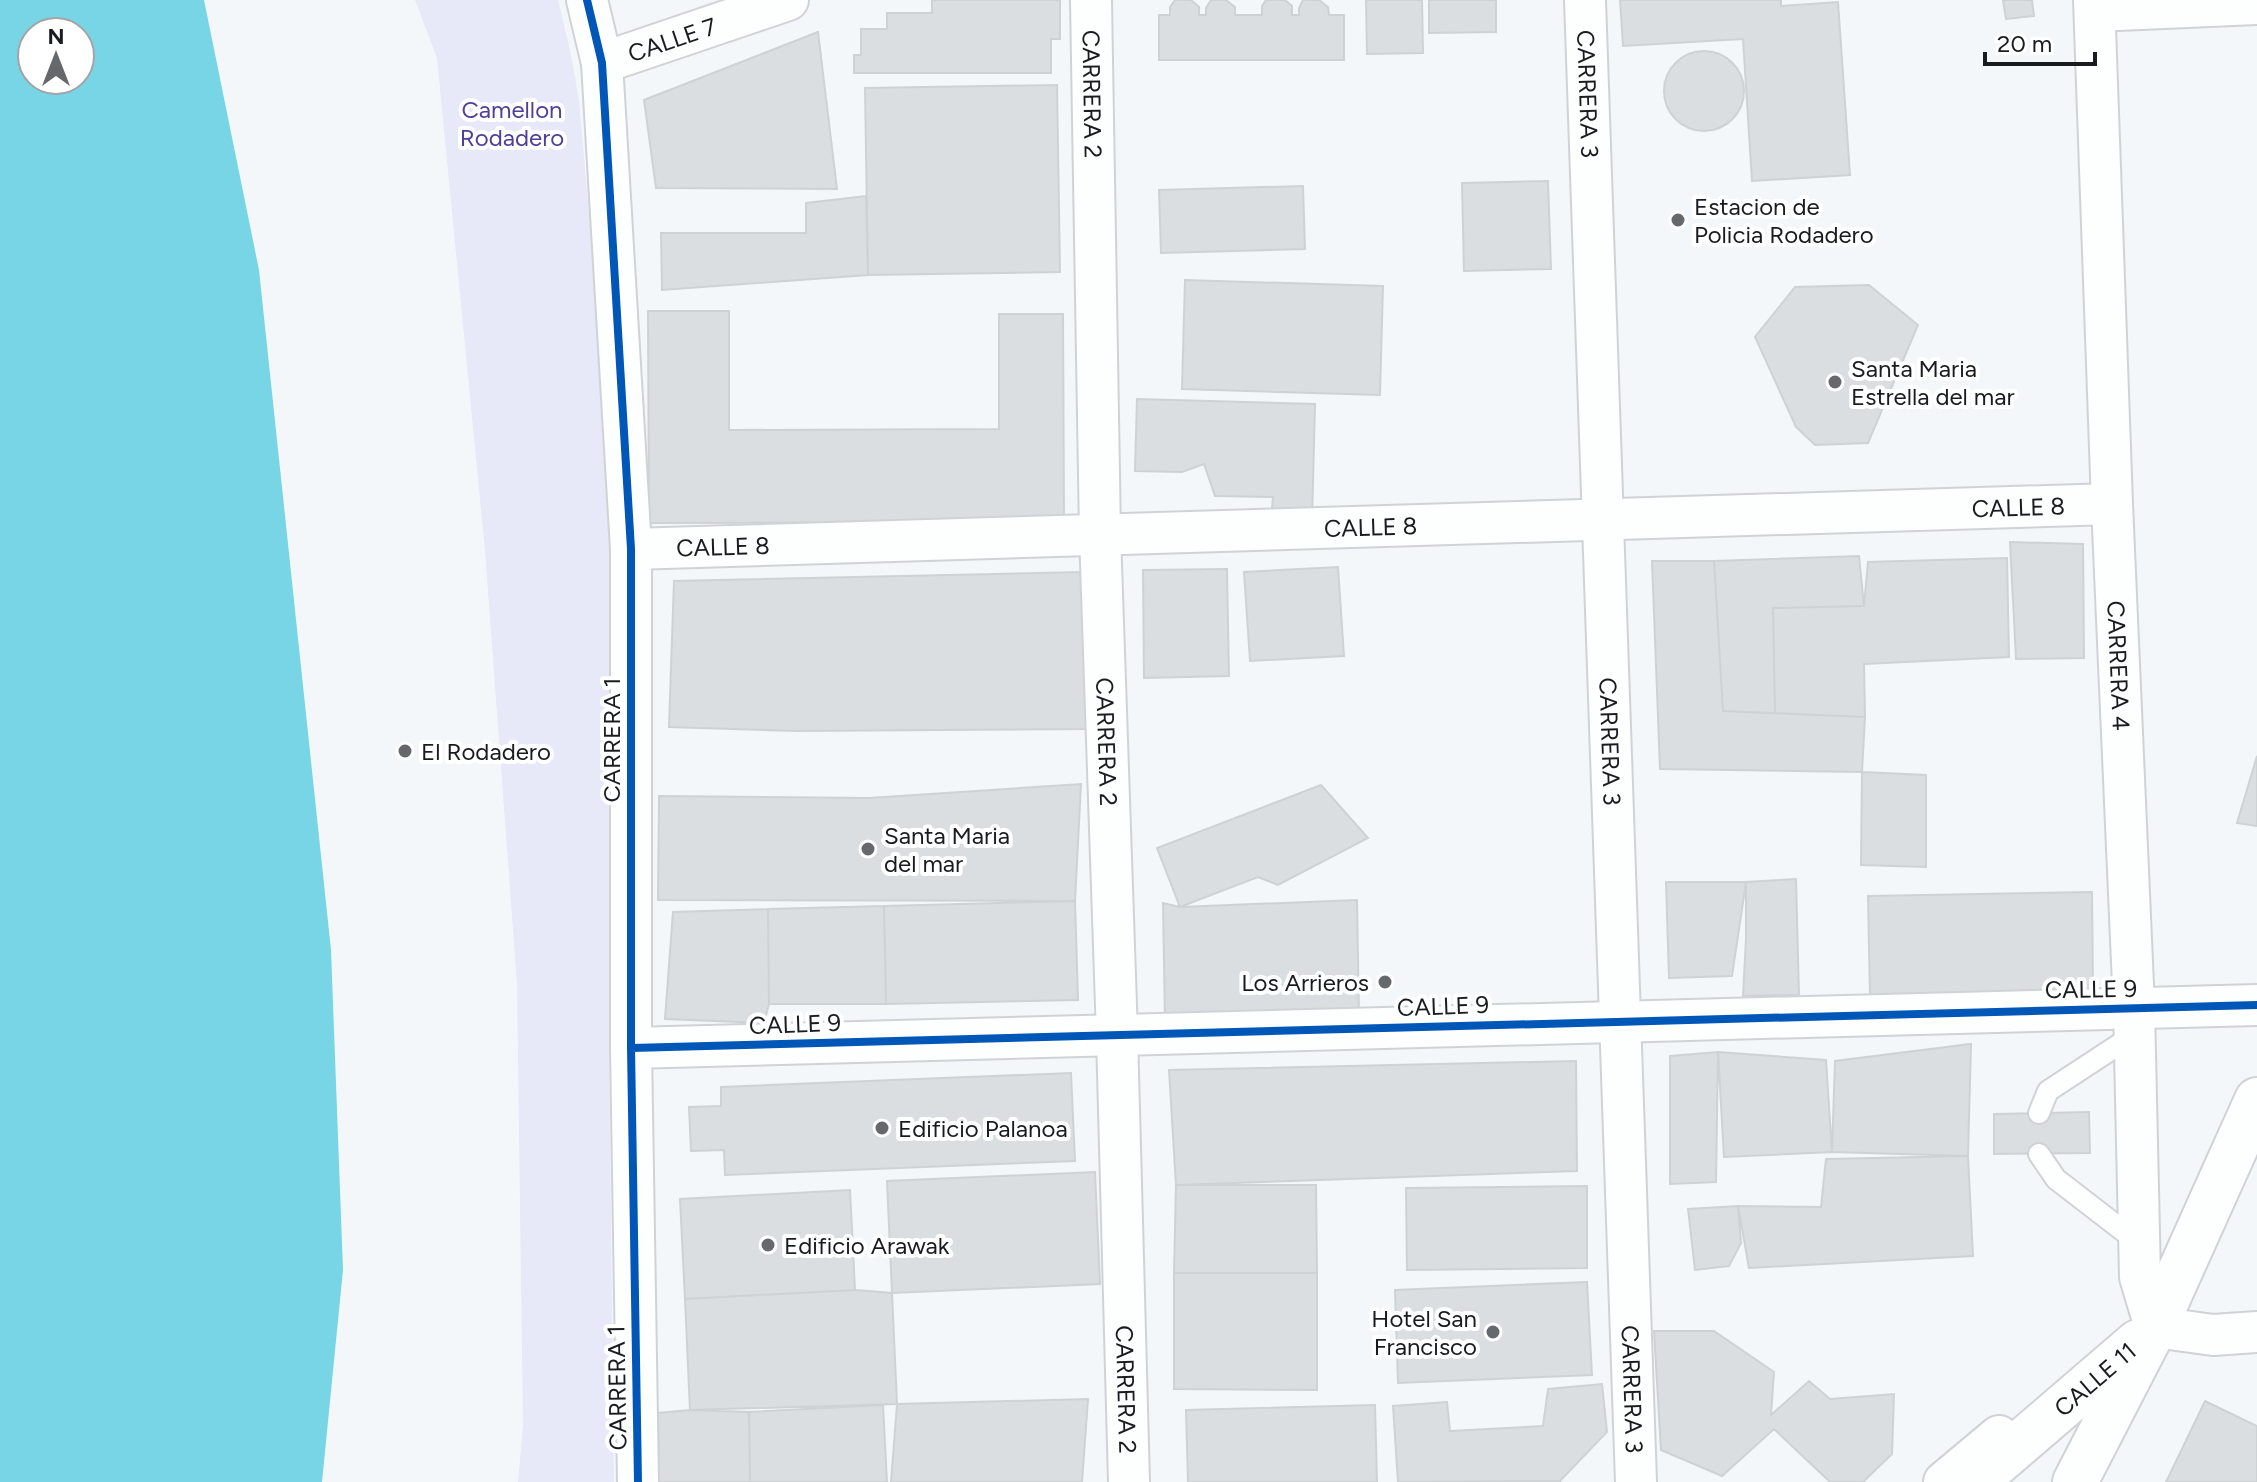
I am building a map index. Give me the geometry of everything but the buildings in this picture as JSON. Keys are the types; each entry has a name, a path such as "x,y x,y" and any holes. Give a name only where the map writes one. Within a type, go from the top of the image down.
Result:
{"main road":[{"path":"2151,1313 2257,1100"},
{"name":"CALLE 11","path":"1975,1482 2151,1313"},
{"name":"CALLE 11","path":"2075,1482 2151,1313"}],"street":[{"name":"CARRERA 1","path":"587,0 602,63 631,549 631,1048 638,1482"},
{"name":"CALLE 7","path":"602,63 788,0"},
{"name":"CARRERA 2","path":"1091,0 1100,534 1129,1482"},
{"name":"CARRERA 3","path":"1585,0 1636,1482"},
{"path":"2094,5 2257,4"},
{"name":"CARRERA 4","path":"2094,5 2135,1021 2140,1277 2151,1313"},
{"name":"CALLE 8","path":"631,549 2112,504"},
{"name":"CALLE 9","path":"631,1048 1620,1021 2135,1021 2257,1005"},
{"path":"1944,1482 2026,1414 2136,1315 2151,1313 2213,1335 2257,1332"}],"lane":[{"path":"2039,1113 2048,1091 2135,1021"},
{"path":"2039,1154 2056,1179 2139,1243"}],"green space":[{"name":"Camellon Rodadero","path":"415,0 558,0 579,100 618,544 609,1048 614,1482 518,1482 523,1426 517,984 485,551 437,58"}],"water":[{"path":"0,0 204,0 259,270 331,950 343,1270 322,1482 0,1482"}],"cycle path":[{"path":"587,0 602,63 631,549 631,1048 638,1482"},
{"path":"631,1048 2257,1005"}],"place":[{"name":"Estacion de Policia Rodadero","path":"1678,220"},
{"name":"Santa Maria Estrella del mar","path":"1835,382"},
{"name":"El Rodadero","path":"405,751"},
{"name":"Santa Maria del mar","path":"868,849"},
{"name":"Los Arrieros","path":"1385,982"},
{"name":"Edificio Palanoa","path":"882,1128"},
{"name":"Edificio Arawak","path":"768,1245"},
{"name":"Hotel San Francisco","path":"1493,1332"}]}
